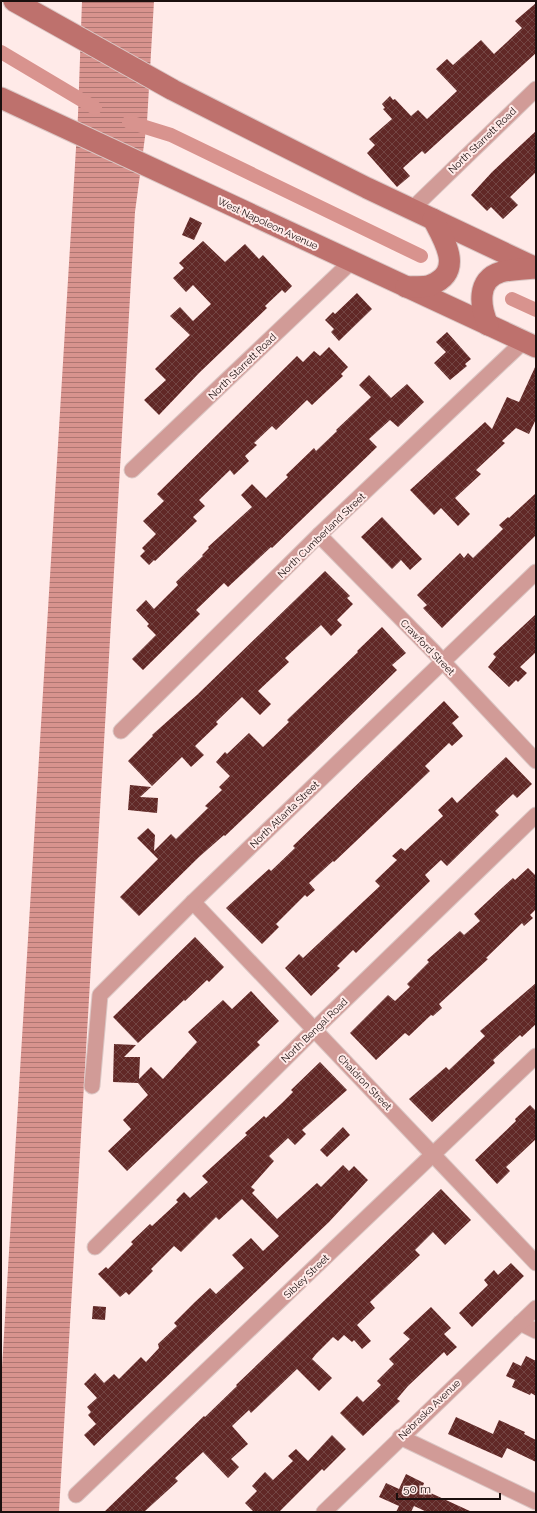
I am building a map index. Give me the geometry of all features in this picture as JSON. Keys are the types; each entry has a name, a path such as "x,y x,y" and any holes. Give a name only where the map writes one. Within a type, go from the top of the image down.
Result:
{"main road":[{"path":"14,1 173,90 412,209 536,268"},
{"name":"West Napoleon Avenue","path":"1,98 530,344"},
{"path":"405,286 430,286 445,276 449,269 450,255 433,219"},
{"path":"488,325 482,306 483,288 488,279 500,272 536,268"}],"street":[{"name":"North Starrett Road","path":"412,209 536,89"},
{"name":"North Starrett Road","path":"132,470 351,262"},
{"name":"North Cumberland Street","path":"121,731 319,535 530,344"},
{"name":"Crawford Street","path":"319,535 443,662 536,761"},
{"name":"North Atlanta Street","path":"92,1086 100,995 193,902 536,572"},
{"name":"North Bengal Road","path":"95,1247 315,1029 536,815"},
{"name":"Chaldron Street","path":"193,902 536,1263"},
{"name":"Sibley Street","path":"76,1495 536,1056"},
{"name":"Nebraska Avenue","path":"324,1512 400,1437 536,1308"},
{"path":"520,1323 536,1331"},
{"path":"400,1437 536,1502"}],"shaded area":[{"path":"82,1 154,1 147,122 135,212 59,1512 1,1512 1,1384 78,115"}],"building":[{"path":"536,3 536,53 425,154 422,151 403,168 410,176 397,187 367,153 375,145 369,139 392,119 383,109 385,108 382,104 390,96 393,100 395,99 411,116 418,110 427,119 457,91 436,69 447,59 453,65 481,40 494,54 522,28 515,21"},
{"path":"536,131 536,172 510,197 518,205 503,219 491,207 487,211 471,195 492,172"},
{"path":"190,217 202,223 194,240 182,235"},
{"path":"203,241 225,262 245,244 259,259 263,255 292,286 285,293 282,290 265,306 267,308 199,373 159,415 144,400 166,380 155,369 190,335 170,316 180,307 193,321 211,304 193,285 186,292 173,278 184,268 179,263"},
{"path":"357,293 372,309 339,341 331,332 334,329 325,320 333,312 335,314"},
{"path":"447,332 471,359 465,364 467,366 450,380 434,363 446,352 436,342"},
{"path":"329,347 348,367 341,374 343,376 312,405 307,400 276,430 272,426 254,443 257,445 245,456 249,461 234,475 230,470 199,500 205,506 193,517 197,521 149,565 140,556 145,551 142,548 156,534 143,521 164,501 157,494 297,356 303,362 314,351 320,356"},
{"path":"536,365 536,419 529,434 516,428 502,441 505,443 476,470 481,474 455,498 470,514 458,526 441,508 434,515 410,490 485,422 492,429 507,397 519,402"},
{"path":"369,375 391,398 407,384 424,402 398,427 390,420 369,439 377,447 272,548 271,547 228,587 224,583 196,610 200,614 143,670 132,659 156,635 147,626 149,624 136,610 146,600 154,609 178,585 176,582 203,556 202,555 209,548 208,547 252,507 241,495 252,484 266,498 288,477 286,475 314,448 316,451 371,397 359,385"},
{"path":"536,493 536,535 442,628 423,608 427,605 417,595 460,553 464,558 468,553 473,558 503,529 499,525 508,517 509,518"},
{"path":"382,517 422,559 410,570 401,560 392,569 361,537"},
{"path":"325,571 350,596 347,598 353,604 337,620 342,625 331,636 321,625 285,658 289,662 258,691 271,704 260,715 242,697 216,722 218,724 195,746 204,755 191,767 182,757 152,786 128,761 153,736 152,735 197,695"},
{"path":"536,614 536,652 520,667 527,673 518,682 516,680 509,687 488,667 496,657 493,654"},
{"path":"382,627 406,653 392,665 397,670 225,836 224,835 199,857 139,916 120,897 158,859 137,838 148,828 155,835 154,851 171,834 176,839 208,808 205,806 222,790 219,787 230,776 216,762 225,752 227,754 249,733 263,747 289,722 287,720"},
{"path":"444,701 459,717 452,723 463,736 452,746 449,743 425,766 430,771 334,862 333,861 309,883 315,890 307,897 305,895 276,924 279,927 262,944 226,908 269,869 271,871 295,848 293,846"},
{"path":"506,757 532,784 517,798 513,794 495,811 499,815 447,866 441,860 425,875 430,881 356,953 353,950 337,966 340,968 311,996 285,968 299,954 303,958 380,886 375,881 397,860 392,856 401,848 405,851 443,816 438,810 452,797 457,803"},
{"path":"130,785 151,787 140,797 158,798 157,813 128,810"},
{"path":"528,868 536,876 536,909 530,915 533,918 524,926 522,923 486,958 488,959 439,1004 442,1008 433,1016 431,1015 409,1036 405,1033 376,1060 350,1033 388,995 395,1001 410,987 407,984 429,962 427,960 460,931 464,935 480,921 474,914 513,878 515,880"},
{"path":"195,937 224,967 209,982 207,980 185,1001 184,1000 138,1043 113,1017"},
{"path":"536,983 536,1024 522,1037 520,1035 493,1060 495,1063 432,1122 409,1099 446,1067 449,1070 485,1036 480,1031"},
{"path":"251,991 279,1021 257,1042 260,1045 127,1171 108,1151 131,1129 123,1120 148,1095 138,1083 113,1082 114,1044 136,1045 124,1057 140,1057 139,1079 151,1067 163,1079 197,1042 188,1032 223,1000 232,1009"},
{"path":"320,1062 347,1090 302,1130 306,1134 295,1145 288,1138 269,1156 274,1161 251,1187 255,1190 252,1193 277,1219 317,1183 321,1187 343,1165 349,1171 354,1166 368,1180 329,1222 94,1446 84,1435 96,1424 88,1415 91,1412 87,1407 97,1398 84,1384 95,1373 104,1383 114,1374 119,1379 141,1357 146,1362 159,1348 158,1344 177,1326 174,1323 195,1302 210,1288 216,1294 244,1268 232,1255 251,1238 263,1251 279,1236 242,1199 219,1220 216,1217 181,1252 174,1246 151,1269 153,1271 129,1295 126,1292 120,1297 98,1274 106,1267 108,1269 133,1244 131,1242 150,1224 152,1226 178,1202 176,1200 184,1192 190,1198 208,1182 202,1176 247,1135 245,1133 264,1116 266,1118 282,1103 293,1092 291,1090"},
{"path":"530,1105 536,1111 536,1139 506,1167 510,1171 497,1184 475,1160 516,1121 515,1119"},
{"path":"343,1127 350,1135 327,1157 320,1150"},
{"path":"441,1189 471,1220 445,1245 433,1232 415,1250 420,1255 370,1302 375,1308 357,1325 371,1341 362,1349 354,1340 352,1342 344,1335 338,1341 333,1337 316,1354 312,1359 332,1378 319,1391 297,1369 251,1413 249,1410 232,1426 248,1444 231,1459 239,1467 228,1478 203,1452 175,1478 178,1481 144,1512 104,1512 204,1416 205,1417 237,1386 236,1385"},
{"path":"511,1263 524,1276 472,1327 459,1313 488,1285 484,1280 494,1270 498,1275"},
{"path":"93,1306 106,1307 105,1320 92,1319"},
{"path":"431,1307 451,1328 444,1334 457,1347 447,1356 444,1352 408,1386 397,1399 400,1401 363,1436 340,1413 357,1396 363,1402 381,1385 377,1381 394,1364 389,1359 410,1339 403,1333"},
{"path":"526,1356 536,1361 536,1396 512,1387 515,1380 506,1376 513,1362 521,1366"},
{"path":"456,1417 493,1434 499,1420 525,1432 524,1434 536,1440 536,1462 507,1448 502,1458 448,1434"},
{"path":"332,1435 346,1449 324,1471 322,1469 279,1512 254,1512 245,1503 257,1491 252,1486 265,1472 273,1480 293,1461 288,1456 296,1449 308,1461"},
{"path":"406,1474 424,1483 422,1489 472,1512 427,1512 414,1506 411,1512 396,1512 399,1506 379,1497 386,1483 399,1489"}],"waterway":[{"path":"1,52 95,108"},
{"path":"129,122 171,135 421,256"},
{"path":"512,299 536,310"}]}
